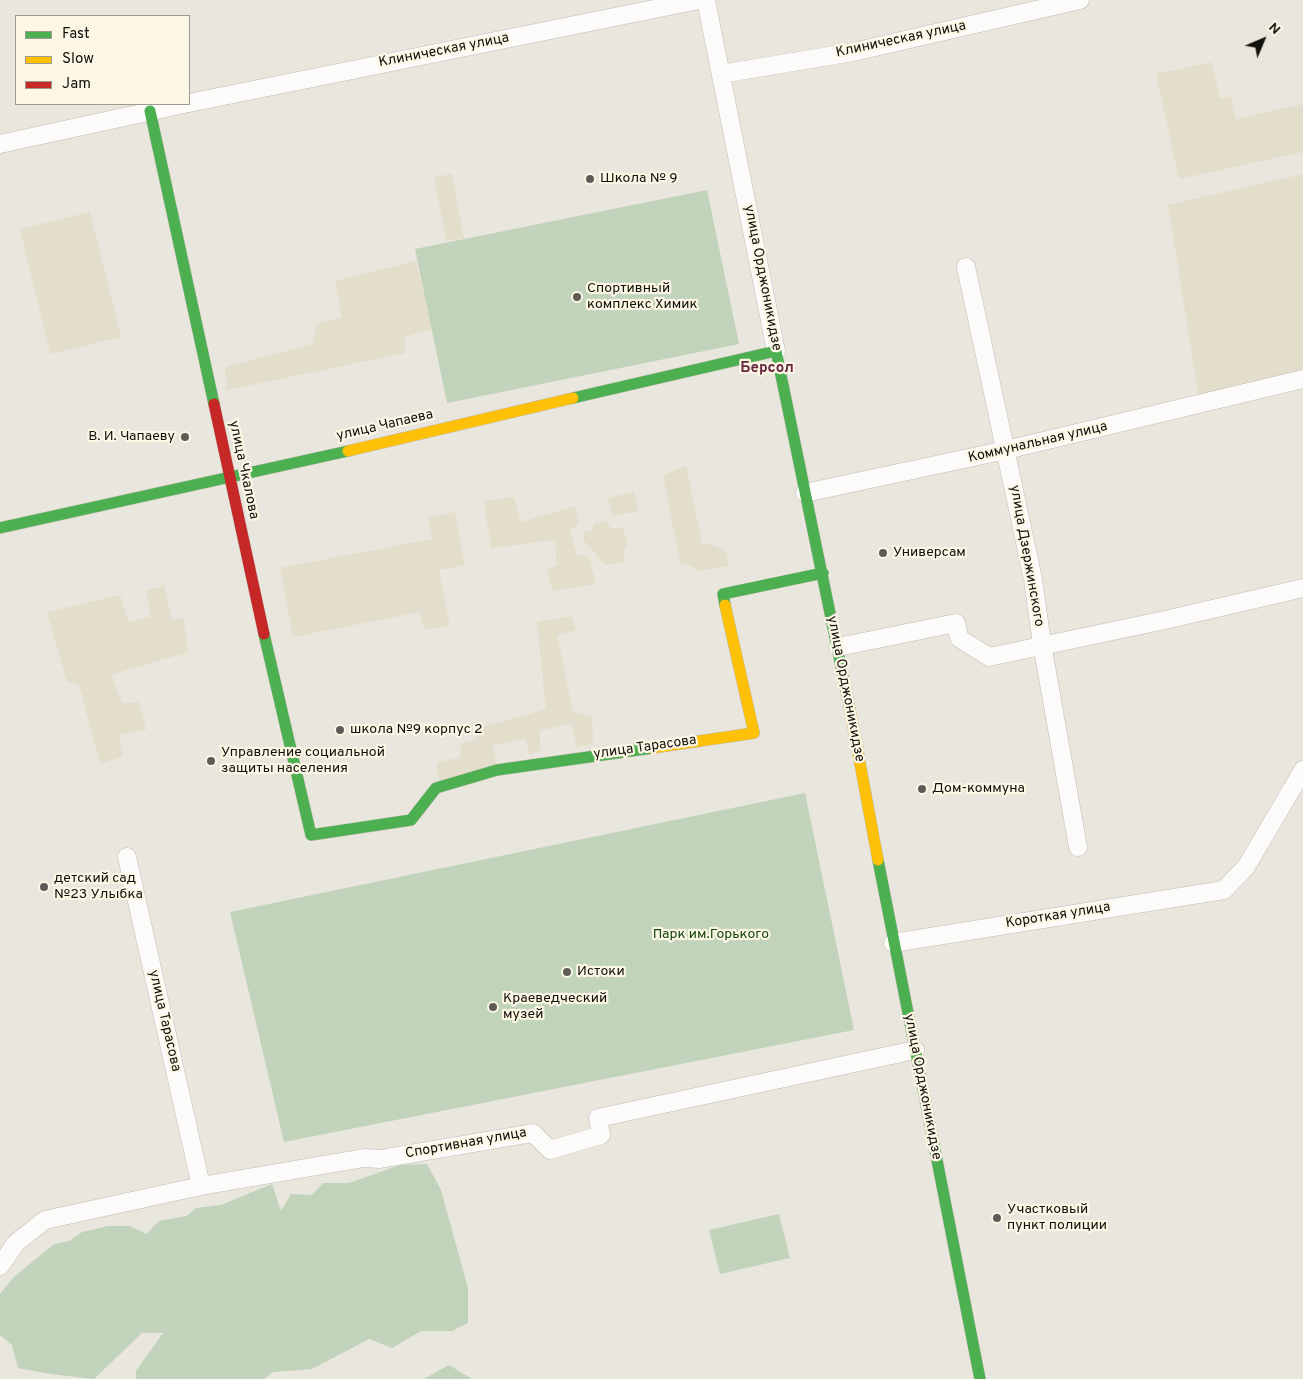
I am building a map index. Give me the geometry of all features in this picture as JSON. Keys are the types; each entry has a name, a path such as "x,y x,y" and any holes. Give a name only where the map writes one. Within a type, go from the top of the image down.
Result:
{"street":[{"name":"Клиническая улица","path":"190,103 699,0"},
{"name":"улица Орджоникидзе","path":"706,0 805,493 838,646 893,943 980,1379"},
{"name":"Клиническая улица","path":"721,74 853,52 1080,0"},
{"path":"0,144 178,105"},
{"name":"улица Чкалова","path":"150,110 230,478 311,836"},
{"name":"улица Дзержинского","path":"966,267 1033,579 1042,644 1078,847"},
{"name":"улица Чапаева","path":"0,528 230,478 776,351"},
{"name":"Коммунальная улица","path":"805,493 898,475 1270,388 1303,378"},
{"name":"улица Тарасова","path":"311,836 411,820 436,788 497,770 754,733 723,594 823,573"},
{"path":"838,646 956,623 959,638 989,657 1042,644 1165,620 1303,588"},
{"name":"Короткая улица","path":"893,943 1224,890 1246,867 1303,770"},
{"name":"улица Тарасова","path":"128,857 201,1186"},
{"name":"Спортивная улица","path":"8,1243 45,1220 201,1186 364,1158 380,1159 533,1132 550,1150 600,1135 598,1118 915,1050"},
{"path":"0,1266 8,1243"}],"shaded area":[{"path":"1212,62 1220,99 1231,96 1236,119 1303,104 1303,152 1179,179 1156,74"},
{"path":"452,174 464,238 446,241 434,177"},
{"path":"1303,174 1303,377 1199,398 1168,205"},
{"path":"90,212 121,337 50,354 20,229"},
{"path":"416,261 433,329 405,337 405,353 227,390 225,367 313,344 316,324 342,317 335,281"},
{"path":"686,465 702,544 709,544 725,550 729,566 698,571 691,566 680,563 663,476"},
{"path":"634,492 639,511 612,516 608,498"},
{"path":"514,497 521,522 575,506 579,524 570,530 577,555 588,556 596,584 553,591 547,570 557,565 555,540 491,548 484,501"},
{"path":"455,512 465,565 439,570 450,625 424,630 420,612 293,637 280,568 432,539 428,517"},
{"path":"607,521 610,528 623,528 628,546 623,551 625,562 605,565 584,541 584,531 592,531 594,524"},
{"path":"164,586 172,621 183,617 188,652 111,675 122,703 139,702 146,730 119,735 123,757 100,764 79,685 67,682 47,612 120,595 129,622 151,616 146,590"},
{"path":"572,616 576,630 557,635 573,712 592,717 593,744 577,747 571,723 540,731 540,750 530,755 525,738 493,746 497,770 439,781 437,763 460,757 461,744 476,740 477,729 546,709 537,622"}],"green space":[{"name":"Спортивный комплекс Химик","path":"707,190 739,344 447,403 415,249"},
{"name":"Парк им.Горького","path":"805,793 854,1030 284,1142 230,912"},
{"path":"427,1164 441,1190 468,1288 468,1323 452,1331 421,1331 392,1348 369,1339 312,1369 273,1372 264,1379 136,1379 136,1371 163,1333 142,1333 94,1379 51,1374 18,1368 12,1345 0,1335 0,1294 14,1277 54,1244 69,1241 82,1232 108,1226 130,1226 146,1234 159,1221 187,1216 196,1208 221,1205 272,1184 281,1211 291,1194 312,1195 323,1183 349,1183 400,1165"},
{"path":"779,1214 790,1258 720,1274 709,1230"},
{"path":"449,1365 472,1379 424,1379"}],"traffic: fast":[{"path":"150,111 214,404"},
{"path":"573,398 776,351 850,710"},
{"path":"0,528 348,451"},
{"path":"725,605 723,594 823,573"},
{"path":"264,634 311,835 411,820 436,788 497,770 652,748"},
{"path":"878,860 980,1379"}],"traffic: slow":[{"path":"348,451 573,398"},
{"path":"652,748 754,733 725,605"},
{"path":"850,710 878,860"}],"traffic: jam":[{"path":"214,404 264,634"}],"place":[{"name":"Школа № 9","path":"590,179"},
{"name":"Спортивный комплекс Химик","path":"577,297"},
{"name":"В. И. Чапаеву","path":"185,437"},
{"name":"Универсам","path":"883,553"},
{"name":"школа №9 корпус 2","path":"340,730"},
{"name":"Управление социальной защиты населения","path":"211,761"},
{"name":"Дом-коммуна","path":"922,789"},
{"name":"детский сад №23 Улыбка","path":"44,887"},
{"name":"Истоки","path":"567,972"},
{"name":"Краеведческий музей","path":"493,1007"},
{"name":"Участковый пункт полиции","path":"997,1218"}],"district":[{"name":"Берсол","path":"767,369"}]}
